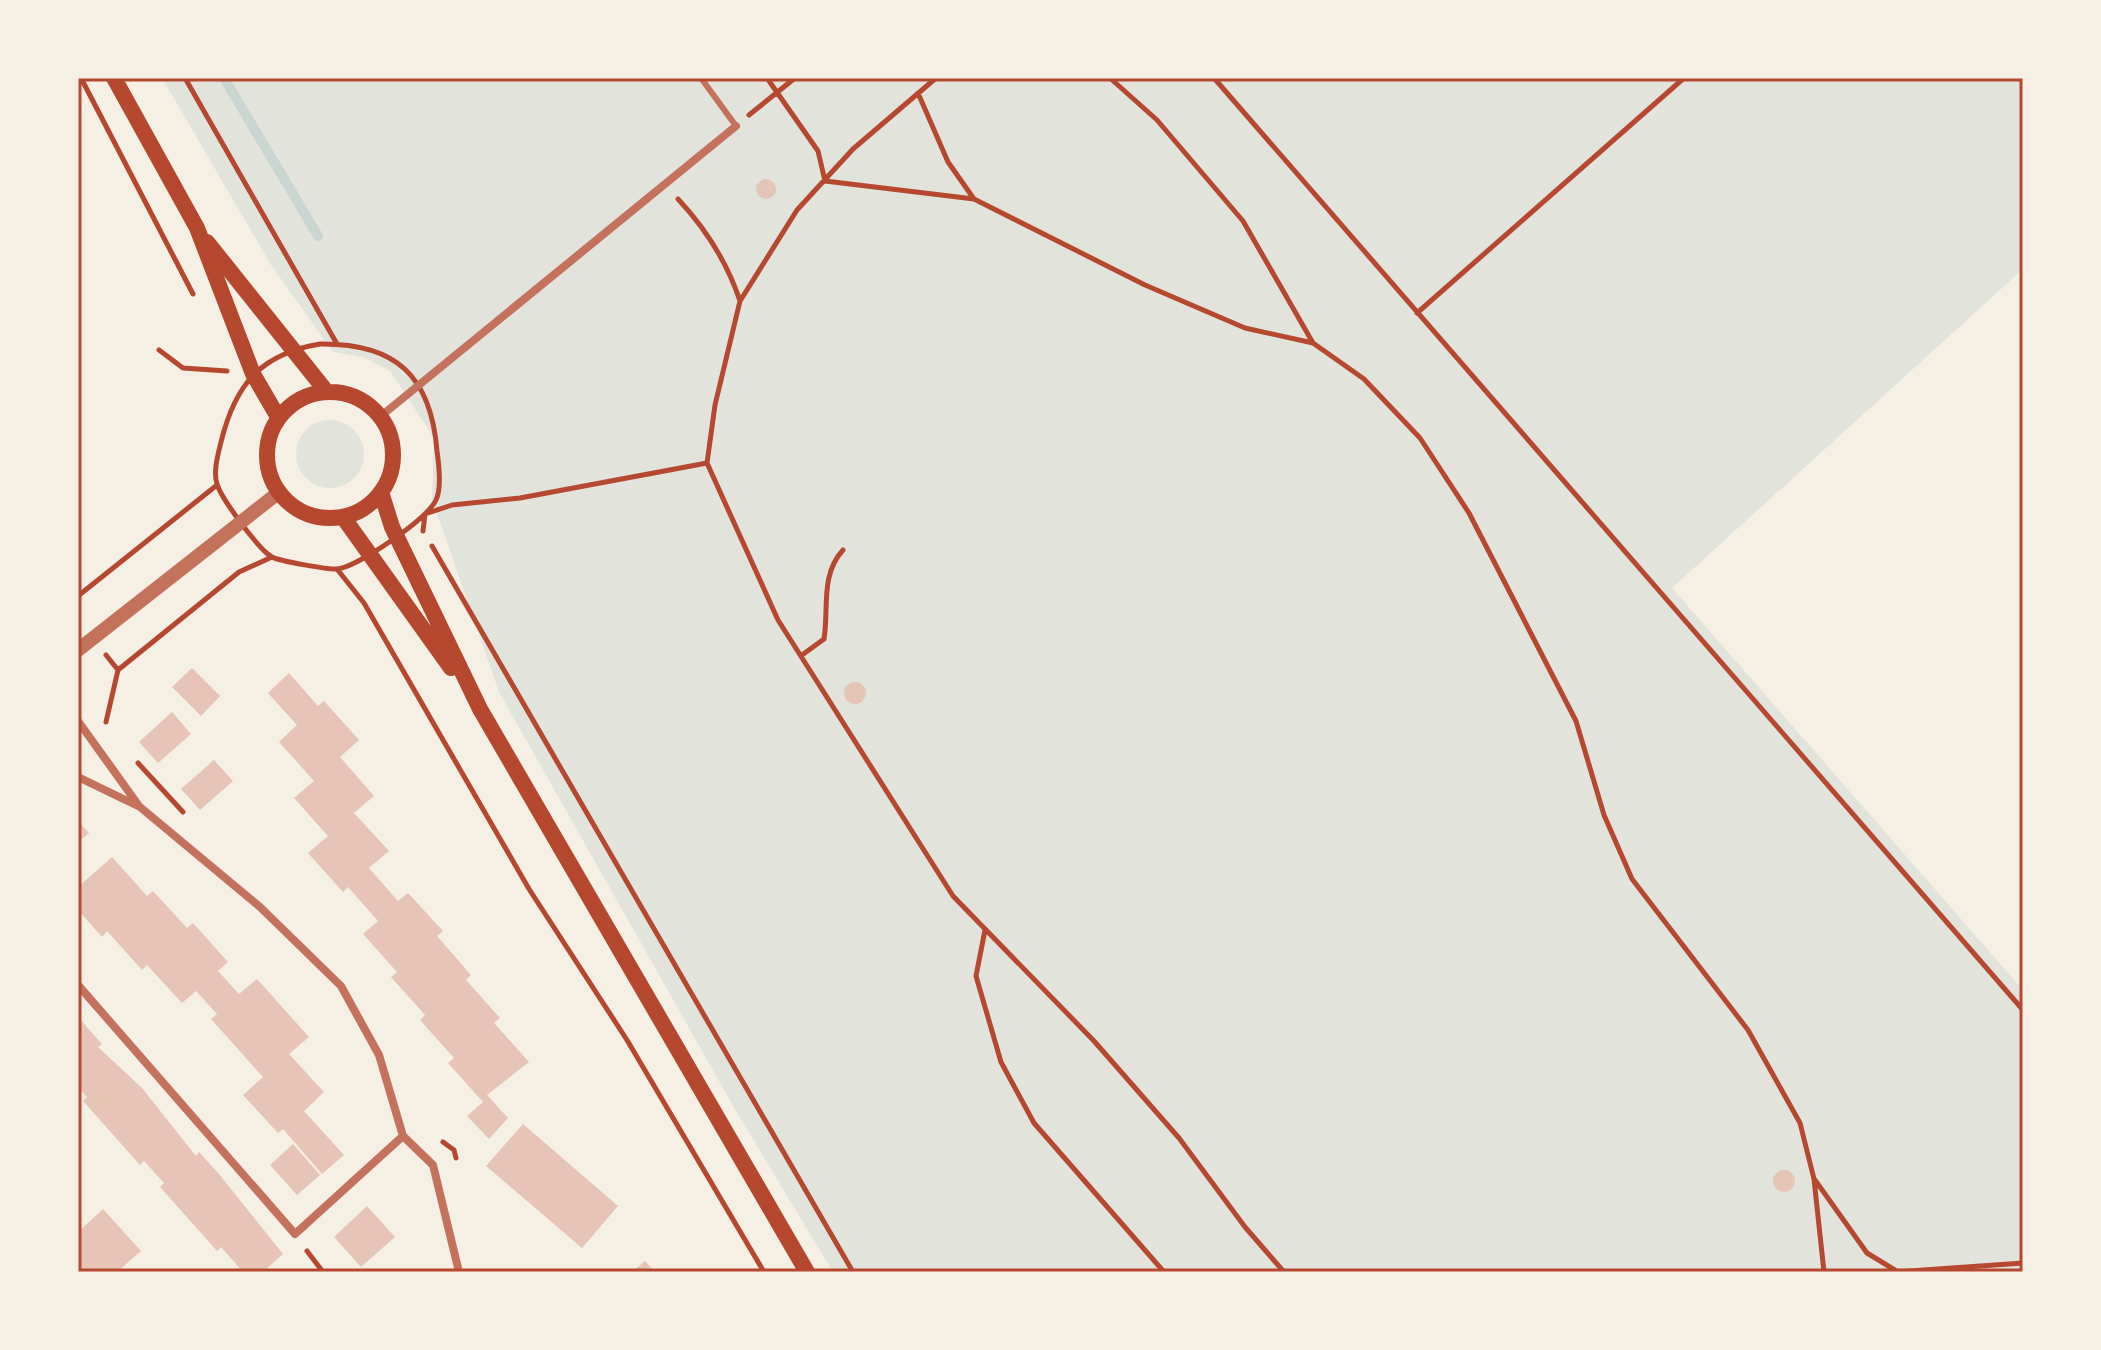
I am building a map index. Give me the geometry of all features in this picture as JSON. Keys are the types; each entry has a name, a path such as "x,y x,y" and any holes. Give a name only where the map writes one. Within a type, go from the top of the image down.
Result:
{"main road":[{"path":"114,78 197,228 253,374 278,417"},
{"path":"197,228 326,391"},
{"path":"326,391 354,396 381,416 391,437 392,470 381,492 362,510 343,517 324,518 300,511 278,493 266,459 270,431 278,417 306,395 326,391"},
{"path":"381,492 392,527 480,709 807,1272"},
{"path":"343,517 480,709"}],"street":[{"path":"381,416 667,186 736,126"},
{"path":"78,650 278,493"},
{"path":"78,721 140,807"},
{"path":"78,777 140,807 260,907 341,986 379,1055 403,1136 433,1165 459,1272"},
{"path":"78,985 295,1234 403,1136"}],"lane":[{"path":"701,78 736,126"}],"path":[{"path":"81,78 194,296"},
{"path":"185,78 337,344"},
{"path":"767,78 818,151 825,181"},
{"path":"736,126 795,78"},
{"path":"936,78 853,149 797,210 740,301 715,405 707,463 778,620 953,896 1094,1041 1179,1138 1245,1227 1284,1272"},
{"path":"1110,78 1157,120 1243,221 1313,343"},
{"path":"1214,78 2023,1010"},
{"path":"1417,313 1684,78"},
{"path":"918,93 948,162 974,199"},
{"path":"825,181 974,199 1145,285 1245,328 1313,343 1364,379 1420,438 1469,513 1576,721 1604,815 1632,879 1748,1030 1800,1123 1814,1179 1824,1272"},
{"path":"667,186 697,220 730,272 740,301"},
{"path":"159,350 183,368 228,371"},
{"path":"78,596 217,485 216,469 232,402 228,371 223,359"},
{"path":"707,463 520,498 452,505 425,514 423,530 853,1272"},
{"path":"802,655 824,639 825,594 832,567 843,550"},
{"path":"100,749 118,670 239,572 272,557 337,569 364,603 529,889 627,1040 764,1272"},
{"path":"985,929 976,976 1001,1062 1034,1123 1164,1272"},
{"path":"1814,1179 1867,1253 1897,1272 2023,1263"}],"shaded area":[{"path":"162,78 2023,78 2023,269 1672,588 2023,990 2023,1272 833,1272 736,1111 499,692 432,499 434,438 390,371 363,357 333,352 271,265"},
{"path":"330,420 354,430 364,454 354,478 330,488 306,478 296,454 306,430"}],"building":[{"path":"766,179 773,182 776,189 773,196 766,199 759,196 756,189 759,182"},
{"path":"192,668 220,696 201,716 172,687"},
{"path":"289,673 318,706 324,701 359,740 340,757 374,796 354,813 389,851 369,868 398,901 408,893 443,931 437,936 471,975 466,980 500,1018 494,1023 529,1062 487,1095 508,1118 489,1139 467,1116 483,1102 448,1063 454,1058 420,1020 425,1015 391,977 397,972 363,934 378,921 348,887 343,892 308,853 328,836 294,798 314,781 279,742 297,725 268,693"},
{"path":"851,682 859,682 866,693 859,704 851,704 844,697 844,689"},
{"path":"172,712 191,734 158,763 139,742"},
{"path":"214,760 233,781 200,810 181,789"},
{"path":"78,821 89,833 78,842"},
{"path":"112,857 147,896 153,891 187,928 193,923 228,962 218,971 239,994 257,979 309,1037 289,1054 324,1092 304,1111 344,1155 322,1174 283,1129 278,1133 243,1095 263,1077 211,1019 217,1014 196,991 182,1003 147,965 142,970 107,931 102,937 78,910 78,887"},
{"path":"78,1017 102,1044 98,1047 142,1088 196,1156 199,1152 219,1174 283,1254 263,1272 243,1272 221,1247 217,1251 160,1187 164,1183 144,1161 140,1165 83,1101 87,1097 78,1088"},
{"path":"523,1124 618,1206 582,1248 486,1166"},
{"path":"293,1144 320,1175 297,1195 270,1165"},
{"path":"1784,1170 1792,1173 1795,1181 1792,1189 1784,1192 1776,1189 1773,1181 1776,1173"},
{"path":"367,1206 395,1237 361,1267 334,1237"},
{"path":"103,1209 141,1251 117,1272 78,1272 78,1232"},
{"path":"645,1261 655,1272 632,1272"}],"waterway":[{"path":"224,78 318,236"}]}
